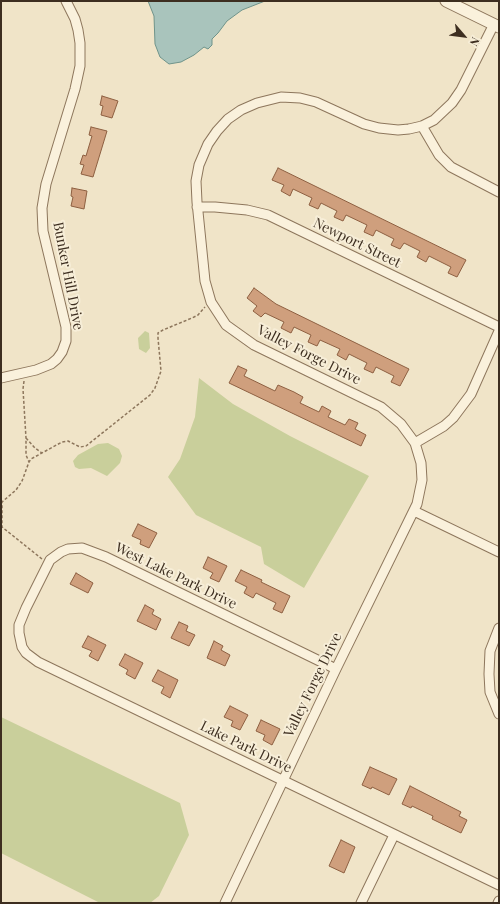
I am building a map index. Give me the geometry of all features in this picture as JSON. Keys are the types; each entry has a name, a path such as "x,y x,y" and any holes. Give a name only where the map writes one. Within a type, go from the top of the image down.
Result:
{"street":[{"name":"Bunker Hill Drive","path":"1,378 36,370 51,364 62,352 66,341 66,327 43,231 42,208 46,184 75,89 80,66 80,43 78,30 75,19 66,1"},
{"path":"446,1 497,26"},
{"name":"Valley Forge Drive","path":"225,903 336,669 414,511 420,495 422,463 415,443 401,424 381,407 254,345 226,325 211,302 205,281 197,207 197,173 201,158 217,131 228,119 241,110 257,103 281,97 300,98 323,104 364,124 378,128 398,130 422,126 442,114 452,103 461,90 497,26"},
{"path":"422,126 439,155 451,167 499,192"},
{"name":"Newport Street","path":"197,207 247,210 268,215 499,327"},
{"path":"415,443 444,426 453,418 471,394 499,331"},
{"path":"414,511 499,552"},
{"name":"West Lake Park Drive","path":"26,608 48,563 55,556 68,549 75,548 88,550 106,557 336,669"},
{"name":"Lake Park Drive","path":"26,608 19,625 20,639 26,653 38,662 499,885"},
{"path":"499,628 490,651 488,674 490,692 499,714"},
{"path":"361,903 394,835"}],"path":[{"path":"48,563 2,527 2,502 16,490 22,480 29,462 62,442 68,441 80,447 86,446 150,395 157,383 161,371 158,333 192,318 211,302"},
{"path":"24,373 26,455 29,462"},
{"path":"26,438 35,448 43,453"}],"green space":[{"path":"145,331 149,333 150,348 146,353 139,349 138,338"},
{"path":"199,378 233,404 290,436 369,476 304,588 264,564 261,547 196,515 168,477 180,459 195,417"},
{"path":"108,443 119,449 122,456 120,463 107,476 91,468 79,469 75,467 73,461 78,455 98,444"},
{"path":"1,717 180,803 189,835 159,896 150,903 100,903 1,853"}],"water":[{"path":"148,1 265,1 242,10 227,21 212,39 212,45 208,49 204,47 194,55 181,62 169,64 160,57 155,44 154,16"}],"building":[{"path":"102,96 118,101 112,118 101,115 103,106 100,105"},
{"path":"91,127 107,131 93,177 81,174 84,165 80,164 83,155 86,156 92,136 89,135"},
{"path":"278,168 466,260 457,277 448,273 451,267 429,256 426,262 417,257 420,251 404,243 400,249 391,245 394,239 376,230 373,236 364,232 367,225 346,215 343,221 334,217 337,211 321,203 318,209 309,205 312,198 293,189 290,196 281,191 284,185 272,180"},
{"path":"72,188 87,191 84,209 71,206 73,197 71,196"},
{"path":"254,288 276,304 409,369 400,386 391,382 394,376 376,367 373,373 364,369 367,363 349,354 346,360 337,355 340,349 320,340 317,346 308,342 311,335 294,327 291,333 281,328 284,322 265,313 261,317 253,311 257,306 247,298"},
{"path":"238,366 247,370 244,376 275,391 278,385 303,397 300,403 319,412 322,406 331,411 328,417 345,425 349,419 358,423 355,429 366,435 361,446 229,383"},
{"path":"138,524 157,533 149,548 140,544 141,540 132,536"},
{"path":"208,557 227,566 219,582 210,578 213,573 203,568"},
{"path":"241,570 262,580 261,582 290,596 282,613 273,609 276,603 256,593 253,598 244,593 247,587 235,581"},
{"path":"76,573 93,583 88,593 70,584"},
{"path":"145,605 154,610 152,614 161,619 156,630 137,621"},
{"path":"179,622 188,626 186,631 195,635 189,646 171,638"},
{"path":"88,636 106,645 98,661 89,656 92,651 82,647"},
{"path":"214,641 223,646 221,650 230,655 225,666 207,658"},
{"path":"125,654 143,663 135,679 126,674 128,670 119,665"},
{"path":"158,670 178,680 170,698 161,693 164,687 152,681"},
{"path":"230,706 248,715 240,730 231,726 233,721 224,717"},
{"path":"261,720 280,729 272,745 263,740 265,735 256,731"},
{"path":"370,767 397,779 389,795 372,787 371,789 362,785"},
{"path":"410,786 461,812 459,816 467,820 461,833 432,819 433,816 412,806 411,808 402,804"},
{"path":"341,840 355,847 344,873 329,866"}]}
